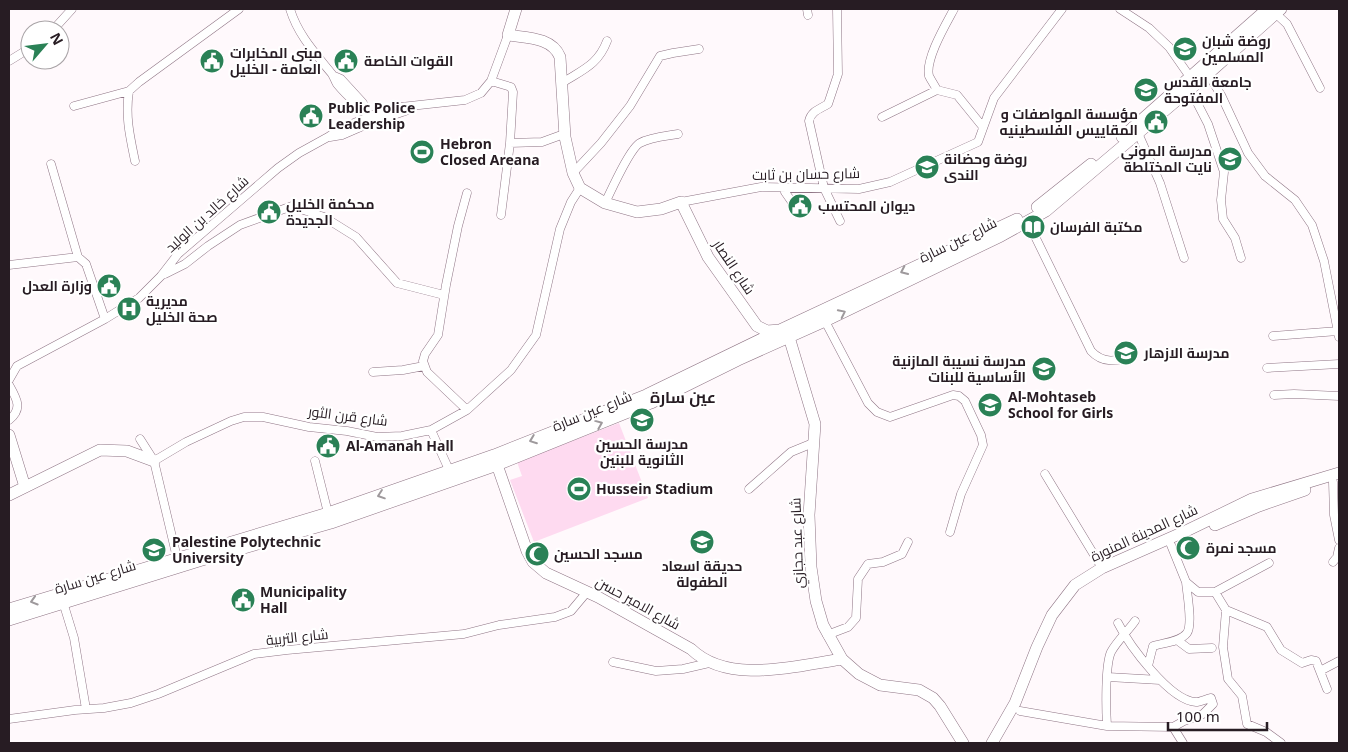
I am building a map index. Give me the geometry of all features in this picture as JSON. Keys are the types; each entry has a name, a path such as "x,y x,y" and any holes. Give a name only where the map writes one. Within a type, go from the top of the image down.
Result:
{"street":[{"path":"62,20 72,9"},
{"path":"74,106 129,91 240,9"},
{"path":"290,9 296,26 308,46 334,76 337,84 374,117"},
{"path":"501,215 510,143 513,92 512,87 492,81 516,9"},
{"path":"837,9 838,74 828,104 814,112 810,116 810,121 824,188 840,221"},
{"path":"937,90 929,76 930,63 954,9"},
{"name":"شارع حسان بن ثابت","path":"580,188 605,203 637,212 661,209 680,202 761,187 859,189 890,182 978,142 994,98 1062,9"},
{"path":"1120,9 1149,28 1169,47 1190,77"},
{"path":"1274,336 1339,334 1324,261 1312,225 1295,200 1264,176 1248,153 1221,95 1205,71 1274,10 1287,24 1320,88"},
{"path":"508,35 549,43 560,57 564,134 573,174 580,188"},
{"path":"562,83 594,63 604,50 607,42"},
{"path":"573,174 601,143 630,106 659,58 673,53 699,49"},
{"path":"9,61 20,54"},
{"name":"شارع عين سارة","path":"178,563 331,523 496,460 784,334 1006,225 1042,204 1190,77 1205,71"},
{"name":"شارع عين سارة","path":"784,334 825,321 1028,222 1063,198 1190,89 1205,71"},
{"name":"شارع خالد بن الوليد","path":"9,371 105,319 139,298 161,276 178,254 278,168 299,153 328,137 342,135 374,117 416,106 475,97 487,88 492,81"},
{"path":"1190,89 1208,124 1220,158 1224,172 1221,200 1224,220 1235,238 1241,258"},
{"path":"882,117 937,90 958,95 983,128"},
{"path":"129,91 127,120 135,162"},
{"path":"1138,133 1160,183 1184,258"},
{"path":"510,143 542,142 564,134"},
{"path":"605,203 637,145 678,134"},
{"path":"51,164 78,258 86,264 105,319"},
{"name":"شارع قرن الثور","path":"154,461 186,442 244,417 263,417 309,427 347,431 377,437 402,436 431,430 467,410 511,370 536,335 560,230 568,208 580,188"},
{"path":"784,188 794,205"},
{"path":"466,193 444,295 438,335 424,356 424,366 439,385 467,410"},
{"name":"شارع النصار","path":"680,202 705,252 757,326 767,331 784,334"},
{"path":"161,276 185,264 240,225 292,206 324,217 356,237 397,283 444,295"},
{"path":"1028,222 1091,351 1106,361 1132,357"},
{"path":"9,265 78,258"},
{"path":"825,321 868,403 873,410 881,415 890,417 953,395 964,399 981,435 983,445 961,494 950,532"},
{"name":"شارع عبد حجازي","path":"784,334 815,424 809,515 811,567 816,601 828,635 842,659 859,674 873,682 896,688 919,690 929,694 940,706 963,743"},
{"path":"1267,368 1339,364"},
{"path":"9,380 17,366"},
{"path":"373,372 403,370 424,366"},
{"path":"9,385 16,400 17,410 15,415 9,420"},
{"path":"1274,395 1339,396"},
{"path":"431,430 450,472"},
{"path":"9,435 24,487"},
{"path":"140,439 154,461 178,563"},
{"path":"749,489 791,452 813,443"},
{"path":"9,495 100,450 127,451 154,461"},
{"name":"شارع عين سارة","path":"9,620 38,610 61,598 178,563 450,472 496,460"},
{"name":"شارع الامير حسن","path":"496,460 527,551 533,562 546,573 587,592 691,649 709,663 736,670 759,671 842,659"},
{"path":"315,461 328,513"},
{"path":"1045,474 1102,568"},
{"path":"1337,478 1334,515 1339,540"},
{"name":"شارع المدينة المنورة","path":"992,743 1015,703 1037,647 1052,616 1075,585 1102,568 1252,500 1337,478"},
{"name":"شارع المدينة المنورة","path":"1001,743 1020,711 1054,625 1072,599 1093,580 1107,572 1259,506 1337,478"},
{"path":"828,635 848,626 856,618 858,579 868,564 883,562 902,554 908,542"},
{"path":"1148,666 1153,646 1177,640 1186,634 1190,625 1186,582 1172,545"},
{"path":"1333,562 1337,557 1339,548"},
{"path":"1186,582 1198,592 1215,592 1269,563"},
{"name":"شارع التربية","path":"9,719 131,704 254,654 464,634 499,625 555,617 571,611 587,592"},
{"path":"1215,592 1226,610 1224,648 1228,679 1242,696 1247,724 1266,732 1281,743"},
{"path":"9,609 61,598 74,638 86,709"},
{"path":"1226,610 1267,628 1281,650 1302,663 1311,660 1316,661 1326,689"},
{"path":"1107,726 1106,704 1111,653 1135,621"},
{"path":"1020,711 1107,726 1173,727 1203,714 1213,704 1211,698 1196,702 1181,697 1160,680 1124,636 1118,623"},
{"path":"1177,640 1190,649 1212,648"},
{"path":"1320,671 1339,661"},
{"path":"613,662 656,671 683,669 709,663"},
{"path":"1108,678 1160,680"},
{"path":"1173,727 1183,743"}],"shaded area":[{"name":"Hussein Stadium","path":"619,423 648,498 534,542 510,480 522,476 517,462"}],"place":[{"name":"روضة شبان المسلمين","path":"1185,49"},
{"name":"مبنى المخابرات العامة - الخليل","path":"212,61"},
{"name":"القوات الخاصة","path":"346,61"},
{"name":"جامعة القدس المفتوحة","path":"1146,90"},
{"name":"Public Police Leadership","path":"311,116"},
{"name":"مؤسسة المواصفات و المقاييس الفلسطينيه","path":"1156,122"},
{"name":"Hebron Closed Areana","path":"422,152"},
{"name":"مدرسة الموني نايت المختلطة","path":"1230,159"},
{"name":"روضة وحضانة الندى","path":"927,167"},
{"name":"ديوان المحتسب","path":"800,206"},
{"name":"محكمة الخليل الجديدة","path":"269,212"},
{"name":"مكتبة الفرسان","path":"1033,227"},
{"name":"وزارة العدل","path":"109,286"},
{"name":"مديرية صحة الخليل","path":"129,309"},
{"name":"مدرسة الازهار","path":"1126,353"},
{"name":"مدرسة نسيبة المازنية الأساسية للبنات","path":"1044,369"},
{"name":"Al-Mohtaseb School for Girls","path":"990,405"},
{"name":"مدرسة الحسين الثانوية للبنين","path":"642,420"},
{"name":"Al-Amanah Hall","path":"328,446"},
{"name":"Hussein Stadium","path":"579,489"},
{"name":"حديقة اسعاد الطفولة","path":"702,542"},
{"name":"مسجد نمرة","path":"1188,548"},
{"name":"Palestine Polytechnic University","path":"154,550"},
{"name":"مسجد الحسين","path":"537,554"},
{"name":"Municipality Hall","path":"243,600"}],"district":[{"name":"عين سارة","path":"683,397"}]}
